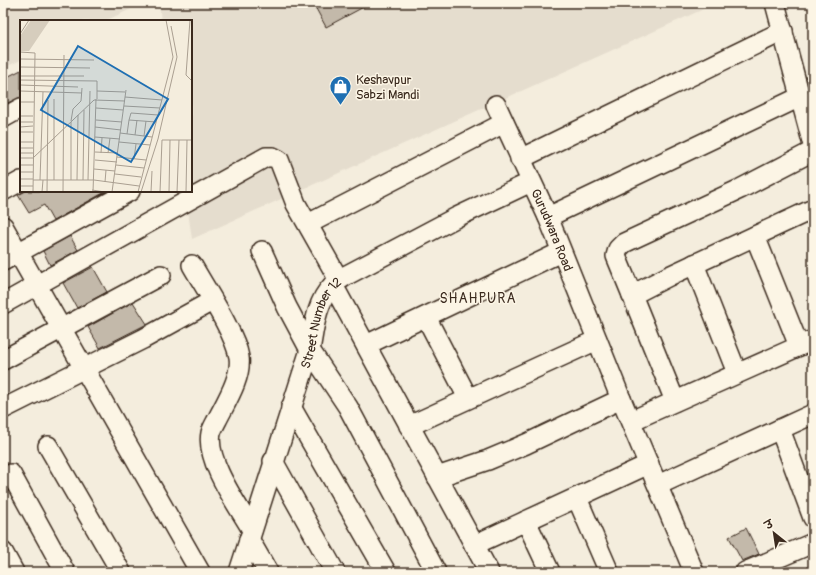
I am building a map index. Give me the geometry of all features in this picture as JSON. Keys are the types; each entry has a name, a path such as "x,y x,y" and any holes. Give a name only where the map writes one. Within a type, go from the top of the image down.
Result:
{"street":[{"path":"775,3 813,145"},
{"path":"520,159 783,31"},
{"path":"548,217 800,97"},
{"name":"Gurudwara Road","path":"496,105 548,217 620,399 658,485 689,570"},
{"path":"3,118 20,109"},
{"path":"308,224 504,123"},
{"path":"675,401 616,256 618,249 624,243 740,189 813,151"},
{"path":"3,304 266,157 273,157 279,160 296,204 308,224 366,345 489,572"},
{"path":"3,191 20,181"},
{"name":"Street Number 12","path":"239,572 273,461 310,350 324,296 336,282 457,217 531,182"},
{"path":"11,257 128,192"},
{"path":"632,295 694,264 813,209"},
{"path":"3,226 11,257 37,284 200,572"},
{"path":"631,421 806,343 754,236"},
{"path":"262,251 287,307 310,350 352,414 436,572"},
{"path":"366,345 561,252"},
{"path":"694,264 737,373"},
{"path":"192,265 236,345 239,358 239,368 234,382 211,433 213,455 220,473 268,572"},
{"path":"3,360 161,275"},
{"path":"3,409 143,339 212,301"},
{"path":"426,317 468,398"},
{"path":"409,426 596,340"},
{"path":"437,477 488,460 526,444 620,399"},
{"path":"291,407 386,572"},
{"path":"658,485 813,414"},
{"path":"780,429 813,518"},
{"path":"48,446 121,572"},
{"path":"273,461 335,572"},
{"path":"474,545 649,464"},
{"path":"10,474 65,572"},
{"path":"577,498 609,572"},
{"path":"526,521 550,572"},
{"path":"745,572 813,543"},
{"path":"3,552 14,572"}],"shaded area":[{"path":"3,3 144,3 107,20 20,20 20,60 3,68"},
{"name":"Keshavpur Sabzi Mandi","path":"159,3 717,3 192,239 185,192 192,192 192,20 161,20"}],"building":[{"path":"313,3 371,3 326,27"},
{"path":"20,70 20,97 3,105 3,79"},
{"path":"24,192 105,192 53,221 44,205 29,213 18,195"},
{"path":"70,236 78,250 50,265 43,251"},
{"path":"93,267 107,292 77,308 63,283"},
{"path":"133,302 147,324 100,348 88,327"},
{"path":"746,528 759,554 742,561 729,537"}],"place":[{"name":"Keshavpur Sabzi Mandi","path":"340,106"}],"district":[{"name":"SHAHPURA","path":"478,298"}]}
